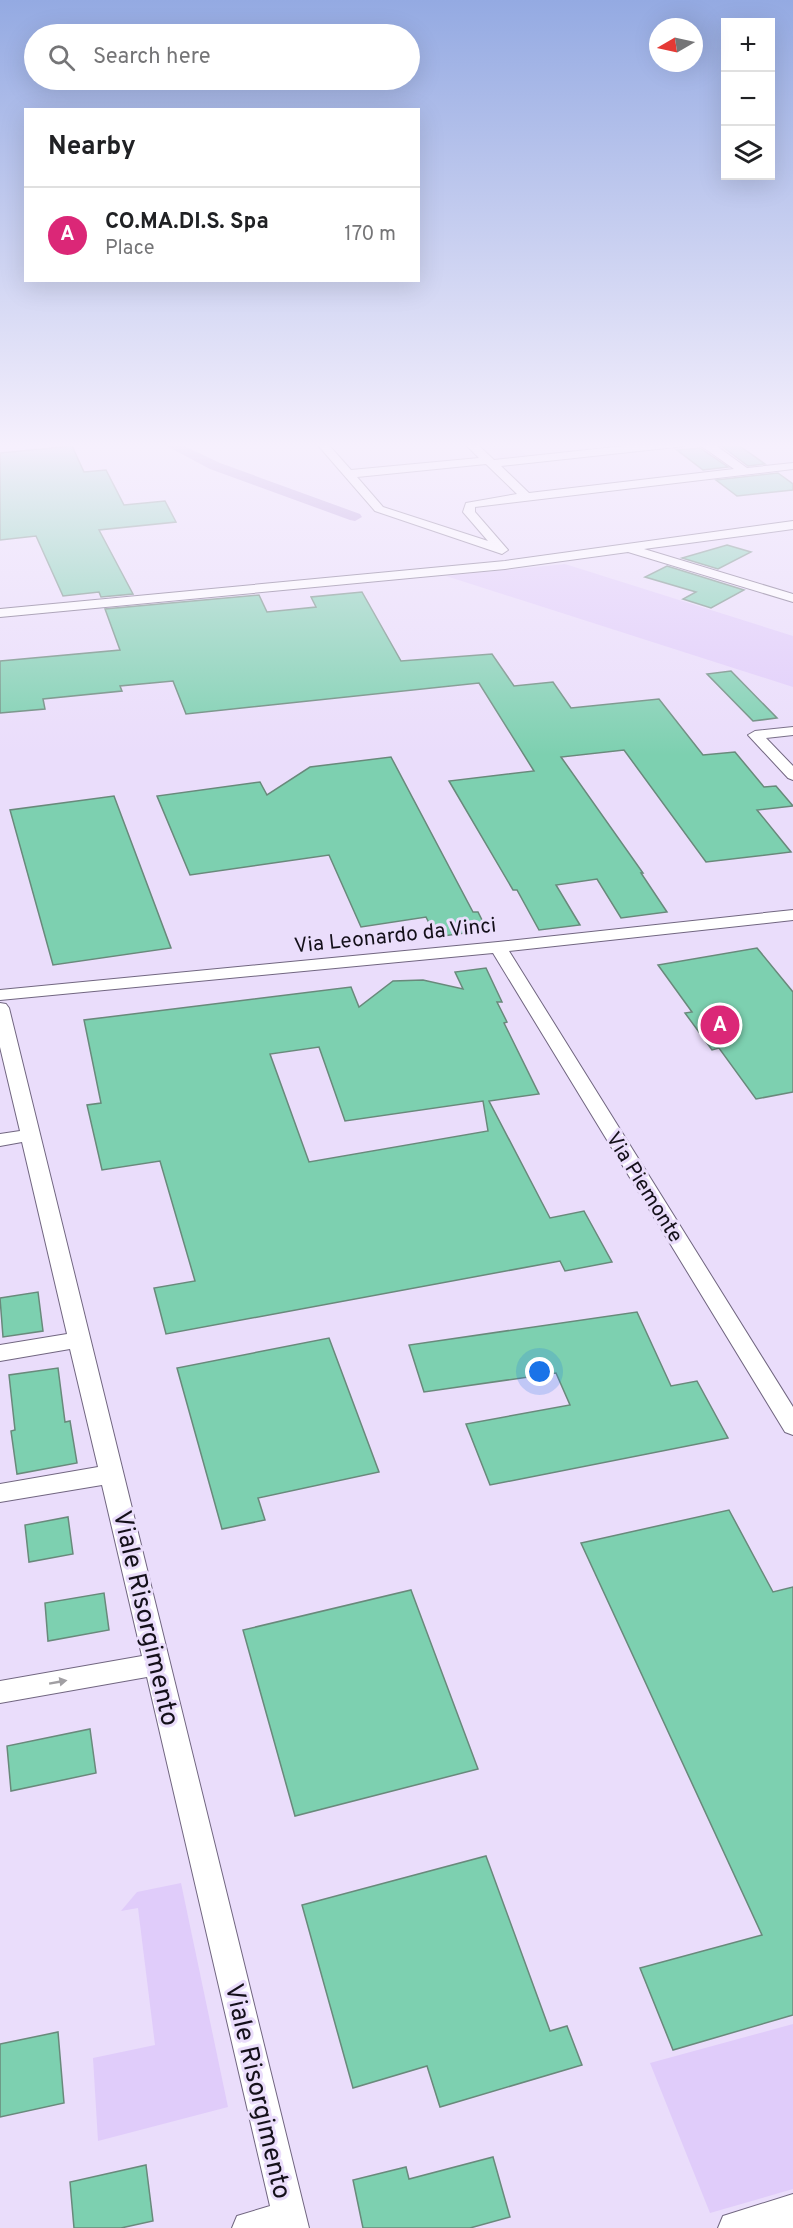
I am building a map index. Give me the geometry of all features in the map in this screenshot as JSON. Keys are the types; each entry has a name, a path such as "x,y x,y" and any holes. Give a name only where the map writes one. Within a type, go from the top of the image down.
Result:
{"street":[{"path":"495,547 536,561"},
{"path":"0,614 536,561 641,547"},
{"path":"627,549 793,598"},
{"path":"793,731 755,735 793,775"},
{"name":"Via Leonardo da Vinci","path":"0,995 498,947 793,915"},
{"name":"Via Piemonte","path":"498,947 793,1426"},
{"name":"Viale Risorgimento","path":"0,1008 291,2223"},
{"path":"0,1140 31,1135"},
{"path":"0,1353 80,1339"},
{"path":"0,1494 113,1474"},
{"path":"0,1692 158,1664"},
{"path":"735,2228 793,2211"},
{"path":"249,2228 291,2223"}],"shaded area":[{"path":"565,564 793,636 793,687 446,576"},
{"path":"181,1883 228,2107 98,2141 93,2058 155,2045 138,1908 121,1911 137,1892"},
{"path":"793,2024 793,2189 710,2213 650,2063"}],"building":[{"path":"41,547 108,547 133,594 101,597 99,592 63,596"},
{"path":"720,547 734,547 751,552 718,569 682,558"},
{"path":"667,566 744,590 711,608 683,599 696,592 645,577"},
{"path":"362,592 401,661 492,654 514,686 553,682 571,708 659,699 703,755 735,752 764,787 776,786 793,806 757,810 791,852 706,862 624,750 561,757 643,873 641,873 667,912 621,918 597,879 556,885 580,925 539,930 517,890 513,890 449,781 534,771 479,683 186,714 173,681 120,686 122,691 43,699 45,709 0,713 0,661 120,650 105,609 259,595 267,612 316,607 311,597"},
{"path":"731,671 777,718 753,721 707,674"},
{"path":"391,757 473,912 478,912 487,930 436,937 426,917 361,927 329,855 190,875 157,796 260,782 267,795 310,767"},
{"path":"114,796 171,948 53,965 10,810"},
{"path":"757,948 793,992 793,1092 756,1099 719,1048 712,1050 685,1013 692,1012 658,965"},
{"path":"486,968 502,1002 497,1002 507,1022 504,1023 539,1094 489,1101 550,1218 584,1211 612,1262 565,1271 560,1261 166,1334 154,1288 195,1281 160,1161 102,1170 87,1105 101,1103 84,1020 351,987 359,1007 393,981 423,980 463,989 455,972","holes":["319,1047 345,1121 483,1101 488,1131 309,1162 270,1054"]},
{"path":"38,1292 43,1331 3,1337 0,1298"},
{"path":"637,1312 671,1386 697,1381 728,1438 490,1485 466,1424 570,1405 556,1373 424,1392 409,1345"},
{"path":"329,1338 379,1472 258,1498 265,1520 222,1529 177,1368"},
{"path":"58,1368 65,1422 70,1421 77,1463 17,1474 11,1431 15,1430 9,1375"},
{"path":"729,1510 773,1592 793,1587 793,2015 673,2050 640,1968 762,1935 581,1543"},
{"path":"68,1517 73,1554 29,1562 25,1525"},
{"path":"411,1590 478,1769 295,1816 243,1630"},
{"path":"104,1593 109,1630 48,1641 45,1603"},
{"path":"90,1729 96,1773 11,1791 7,1746"},
{"path":"486,1856 550,2031 567,2026 582,2065 440,2107 427,2066 353,2088 302,1905"},
{"path":"58,2032 64,2103 0,2117 0,2044"},
{"path":"493,2157 510,2217 470,2228 363,2228 353,2180 406,2167 409,2179"},
{"path":"146,2165 153,2221 121,2228 74,2228 70,2182"}],"place":[{"name":"CO.MA.DI.S. Spa","path":"720,1025"}]}
